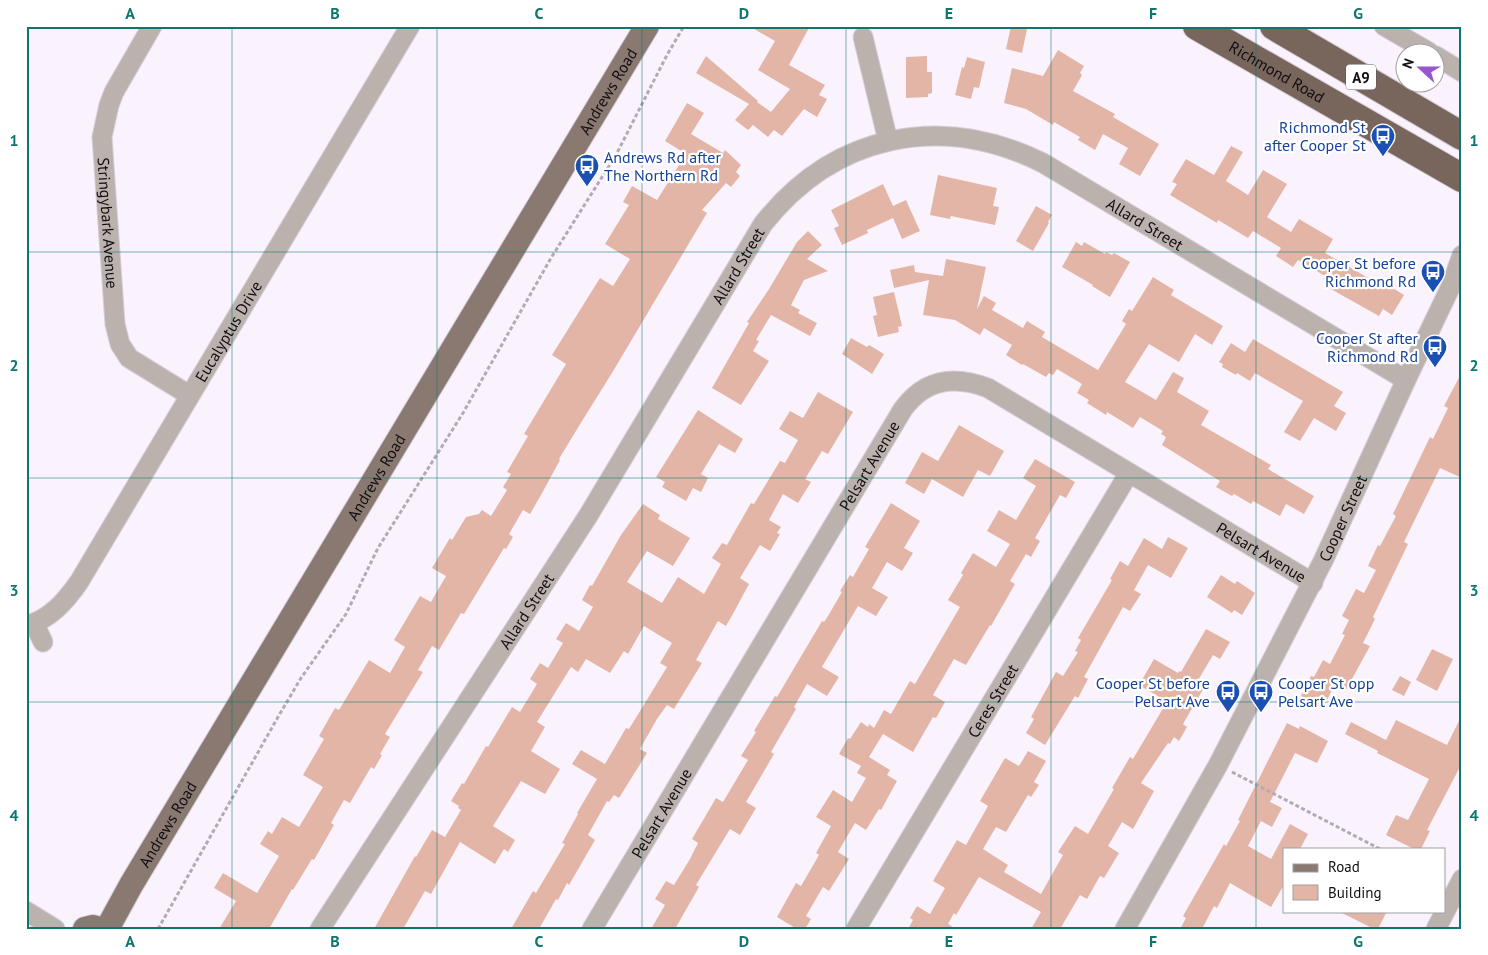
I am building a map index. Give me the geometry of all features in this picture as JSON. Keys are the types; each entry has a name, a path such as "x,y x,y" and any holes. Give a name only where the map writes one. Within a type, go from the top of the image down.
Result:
{"highway":[{"name":"Richmond Road","path":"1197,26 1462,178"},
{"name":"A9","path":"1274,26 1457,135"}],"main road":[{"name":"Andrews Road","path":"107,929 136,876 647,26"},
{"path":"85,929 94,927 99,929"}],"street":[{"name":"Stringybark Avenue","path":"152,26 114,92 102,137 115,324 120,344 129,358 189,395"},
{"name":"Eucalyptus Drive","path":"43,642 30,624 44,619 57,608 79,582 410,26"},
{"path":"1384,26 1412,42"},
{"path":"863,37 888,141"},
{"path":"1446,62 1462,72"},
{"name":"Allard Street","path":"320,929 588,516 764,224 789,195 813,175 845,157 888,141 918,136 968,138 997,144 1030,157 1406,380"},
{"name":"Cooper Street","path":"1125,929 1218,765 1313,582 1406,380 1456,280 1462,256"},
{"name":"Pelsart Avenue","path":"592,929 903,409 915,396 931,385 945,381 960,380 988,388 1313,582"},
{"name":"Ceres Street","path":"856,929 1129,473"},
{"path":"1446,910 1462,879"},
{"path":"26,911 55,929"},
{"path":"1436,929 1445,912"}],"path":[{"path":"158,929 278,717 346,614 378,548 463,413 551,258 616,155 667,55 684,26"},
{"path":"1218,765 1378,848"}],"building":[{"path":"749,26 810,26 789,65 825,85 819,95 827,99 817,117 804,109 782,136 774,130 768,137 753,125 748,130 735,120 749,104 696,73 706,56 757,102 771,112 790,89 758,70 775,41"},
{"path":"1011,26 1027,29 1022,53 1006,49"},
{"path":"1058,50 1084,66 1080,73 1082,75 1073,91 1115,114 1113,117 1159,144 1140,176 1119,164 1128,148 1103,134 1095,150 1078,140 1080,137 1054,122 1053,125 1026,109 1004,103 1012,68 1043,76"},
{"path":"927,56 927,72 932,72 932,93 928,94 928,97 906,98 906,57"},
{"path":"967,57 985,62 979,88 974,87 971,99 955,95 962,67 964,68"},
{"path":"687,103 704,113 691,134 723,153 725,150 741,165 736,172 740,176 731,187 726,183 702,210 707,213 559,459 530,514 523,510 509,534 513,537 506,549 504,548 464,614 461,613 439,650 432,646 418,670 423,672 385,734 390,737 374,769 371,767 350,803 344,800 331,823 334,825 314,860 312,859 292,889 269,929 219,929 236,901 214,888 223,873 257,893 279,856 260,844 268,831 272,834 282,817 299,827 323,787 303,775 324,739 319,736 335,708 339,710 369,660 390,673 405,647 394,640 420,596 431,602 446,576 432,568 450,538 452,540 466,517 479,514 482,510 491,516 507,490 503,487 511,474 507,472 528,436 524,434 566,364 552,355 600,278 613,286 630,259 605,244 629,205 623,202 632,186 657,200 686,154 665,141"},
{"path":"1231,146 1243,152 1226,181 1248,195 1263,170 1287,184 1267,217 1291,232 1299,219 1333,239 1325,253 1384,287 1386,284 1404,295 1392,315 1383,309 1379,316 1329,288 1332,284 1323,279 1325,276 1298,260 1293,267 1276,256 1281,248 1253,231 1248,238 1218,220 1217,223 1170,195 1177,184 1172,182 1186,159 1214,175"},
{"path":"938,175 997,188 993,206 999,207 995,225 951,216 950,219 930,215"},
{"path":"883,184 893,206 906,200 920,231 902,239 893,218 867,230 868,233 842,245 834,228 839,226 831,210"},
{"path":"1036,206 1052,215 1033,251 1016,241"},
{"path":"808,231 822,245 807,259 828,271 804,280 791,305 800,310 798,313 817,323 810,336 771,315 756,340 759,341 753,351 769,361 741,405 712,388 749,323 747,322 797,242"},
{"path":"1076,242 1082,246 1084,242 1105,254 1106,252 1112,255 1114,253 1130,262 1110,297 1062,267"},
{"path":"946,259 986,267 977,309 984,296 996,303 992,310 1023,328 1027,321 1045,332 1042,337 1098,370 1126,324 1122,321 1129,309 1132,311 1153,277 1174,290 1171,295 1223,326 1212,345 1195,334 1179,362 1149,344 1125,382 1156,400 1173,372 1184,378 1177,392 1209,411 1201,425 1271,465 1268,469 1314,496 1304,514 1286,504 1280,516 1253,501 1251,504 1234,494 1232,496 1216,487 1220,481 1162,445 1166,437 1161,434 1163,431 1140,417 1133,428 1107,412 1106,415 1087,403 1089,400 1077,393 1082,384 1057,369 1053,375 1049,373 1046,377 1022,365 1006,355 1012,345 984,328 980,335 955,320 923,315 929,280 894,288 890,270 914,265 915,272 943,276"},
{"path":"894,292 902,326 898,327 899,332 878,337 873,316 877,315 873,297"},
{"path":"851,338 867,347 869,345 884,354 872,374 842,354"},
{"path":"1253,339 1343,392 1334,406 1346,413 1336,431 1314,418 1300,441 1284,432 1303,401 1255,373 1250,381 1222,367 1223,364 1219,362 1231,343 1245,352"},
{"path":"1462,372 1462,478 1440,468 1404,542 1408,544 1373,617 1375,619 1363,643 1370,646 1346,690 1335,684 1323,708 1301,696 1311,676 1314,677 1323,660 1330,664 1345,635 1342,634 1349,620 1342,616 1356,589 1364,593 1376,570 1368,566 1378,545 1380,546 1396,516 1393,514 1430,437 1433,439 1448,408 1444,406"},
{"path":"818,392 853,412 828,454 822,451 805,479 811,482 798,503 783,494 769,520 781,527 777,533 780,534 770,551 760,545 740,578 749,584 726,626 718,621 696,660 702,663 674,709 667,705 657,719 640,749 647,753 619,798 614,795 609,802 607,801 588,835 595,840 569,885 567,883 558,900 556,899 539,929 511,929 533,891 536,893 565,844 562,843 597,779 572,764 581,750 605,764 626,728 629,729 667,667 660,663 672,643 644,626 628,654 624,651 610,673 586,659 578,672 571,667 537,722 545,727 531,751 560,769 545,794 521,781 493,826 515,840 508,852 504,849 495,864 460,842 431,894 425,891 403,929 374,929 415,856 432,830 445,837 461,810 458,808 459,806 451,801 462,783 464,784 512,707 520,712 537,684 530,679 540,663 548,668 563,643 556,639 566,623 579,631 593,607 582,600 621,535 643,504 660,515 658,519 690,538 673,566 647,551 627,582 662,603 678,577 704,594 721,564 712,558 722,543 727,545 751,503 754,504 780,461 785,463 798,440 779,429 790,411 803,418"},
{"path":"698,410 743,439 735,453 719,444 701,474 708,478 701,492 693,488 686,501 662,487 665,482 656,477"},
{"path":"959,425 1004,451 990,476 978,470 963,497 932,479 924,494 905,483 922,452 938,461"},
{"path":"1035,459 1075,482 1066,498 1060,495 1035,538 1040,541 1031,557 1026,554 1010,581 1015,584 966,665 954,659 933,695 945,702 936,718 933,717 913,752 883,734 869,757 890,770 887,775 897,781 881,810 879,809 866,830 855,823 838,852 849,859 829,891 823,887 806,916 811,919 805,929 797,929 777,917 796,883 801,886 819,855 816,853 831,826 816,817 833,790 852,802 866,778 857,773 861,766 839,754 848,738 850,739 861,722 868,727 869,724 874,728 884,710 891,714 910,681 915,684 960,607 948,600 963,575 961,573 973,553 996,567 1010,544 987,531 999,510 1016,520 1036,486 1023,478"},
{"path":"891,503 920,521 904,548 913,553 902,571 887,562 872,588 888,597 876,616 858,606 822,667 839,677 827,696 807,684 794,707 796,709 771,752 774,754 746,802 756,808 740,835 730,829 696,885 699,887 675,929 651,929 665,905 655,899 666,881 674,885 690,859 698,843 692,839 716,798 723,802 748,760 741,756 756,732 754,731 775,696 777,697 822,621 824,622 828,616 850,575 853,577 869,549 865,547"},
{"path":"1168,537 1188,548 1171,578 1148,565 1134,590 1141,594 1130,611 1123,607 1084,677 1088,679 1078,698 1075,696 1045,745 1026,733 1034,719 1031,717 1056,672 1063,676 1078,652 1075,651 1081,640 1078,638 1112,580 1110,579 1120,561 1128,566 1144,538 1162,549"},
{"path":"1221,575 1235,584 1237,581 1255,593 1242,615 1234,610 1232,613 1207,597"},
{"path":"1206,629 1230,642 1220,659 1213,655 1197,682 1205,686 1183,724 1187,727 1179,741 1174,737 1170,744 1168,743 1141,783 1154,791 1133,829 1122,822 1108,846 1119,853 1104,878 1100,876 1087,899 1080,895 1060,929 1031,929 1041,912 979,877 956,915 954,913 948,924 956,929 908,929 913,920 910,918 917,906 930,914 945,888 933,881 957,840 966,845 988,806 980,801 1005,758 1019,766 1028,751 1046,761 1034,782 1039,785 1031,797 1028,795 1006,832 996,827 983,849 1008,865 1004,872 1041,894 1063,855 1058,852 1075,826 1088,834 1130,757 1133,759 1165,705 1166,701 1139,685 1154,659 1178,673 1179,671 1181,672"},
{"path":"1432,649 1453,659 1437,691 1416,680"},
{"path":"1400,676 1411,682 1404,696 1392,690"},
{"path":"1462,715 1462,763 1427,830 1430,831 1422,848 1412,848 1386,835 1396,815 1408,820 1429,779 1377,753 1378,751 1345,734 1351,722 1386,740 1396,720 1447,745"},
{"path":"1287,723 1299,729 1300,726 1328,741 1317,763 1295,753 1270,802 1282,808 1272,827 1261,821 1248,846 1271,859 1290,824 1308,834 1301,848 1283,848 1283,887 1271,907 1230,883 1217,908 1214,906 1202,929 1180,929 1186,918 1183,916 1224,844 1226,846 1240,821 1238,820"},
{"path":"1340,912 1386,912 1378,929 1374,929"}],"place":[{"name":"Richmond St after Cooper St","path":"1383,157"},
{"name":"Andrews Rd after The Northern Rd","path":"587,187"},
{"name":"Cooper St before Richmond Rd","path":"1433,293"},
{"name":"Cooper St after Richmond Rd","path":"1435,368"},
{"name":"Cooper St before Pelsart Ave","path":"1228,713"},
{"name":"Cooper St opp Pelsart Ave","path":"1261,713"}]}
